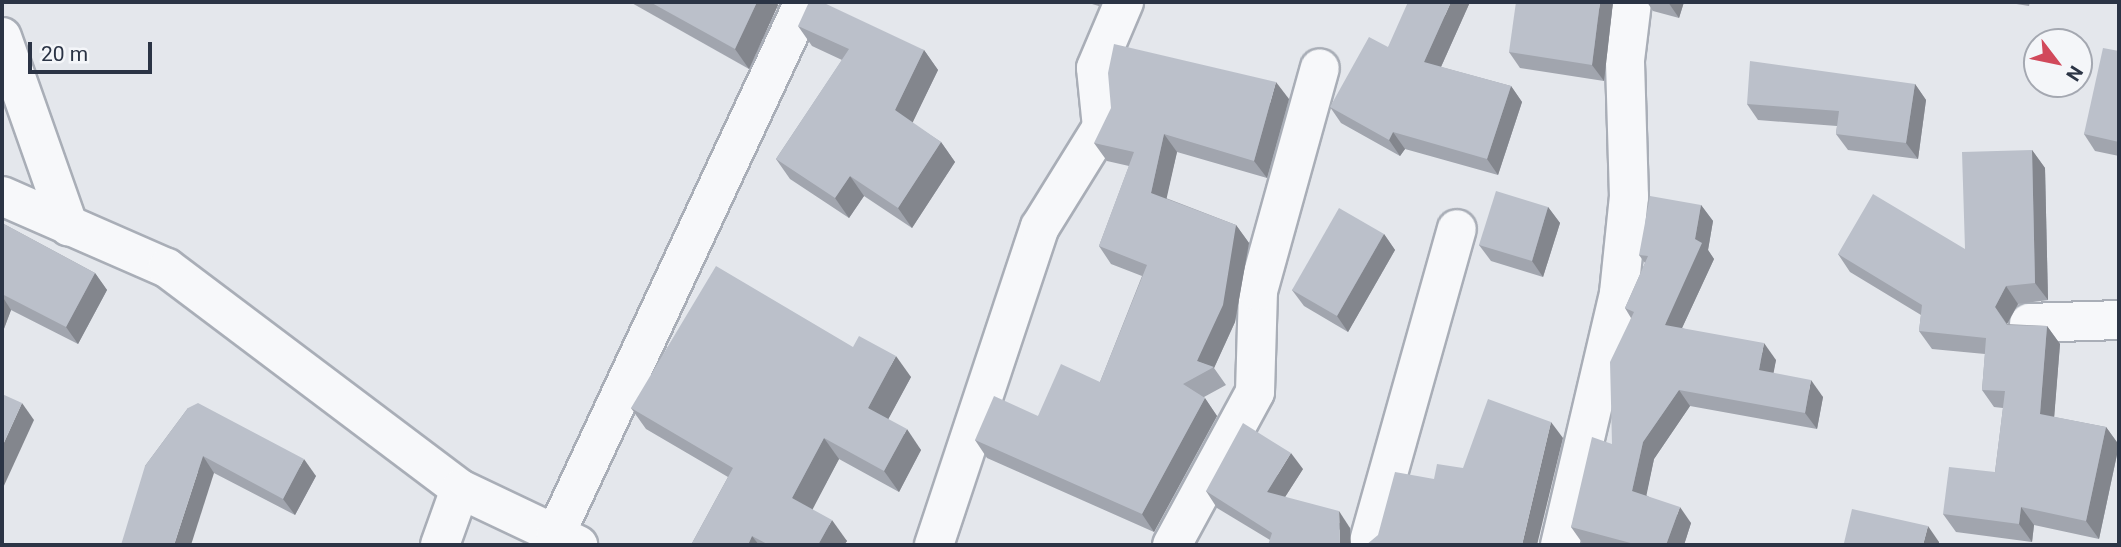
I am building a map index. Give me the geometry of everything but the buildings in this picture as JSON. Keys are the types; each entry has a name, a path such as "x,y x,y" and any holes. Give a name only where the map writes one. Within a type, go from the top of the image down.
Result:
{"street":[{"path":"2,196 167,268 460,489 567,539 804,2"},
{"path":"934,545 1040,227 1102,127 1096,68 1124,2"},
{"path":"1560,545 1619,293 1629,197 1625,60 1632,2"},
{"path":"2,37 69,227"},
{"path":"1172,545 1255,392 1258,291 1320,68"},
{"path":"1368,545 1457,229"},
{"path":"2029,323 2119,320"},
{"path":"440,545 460,489"}]}
